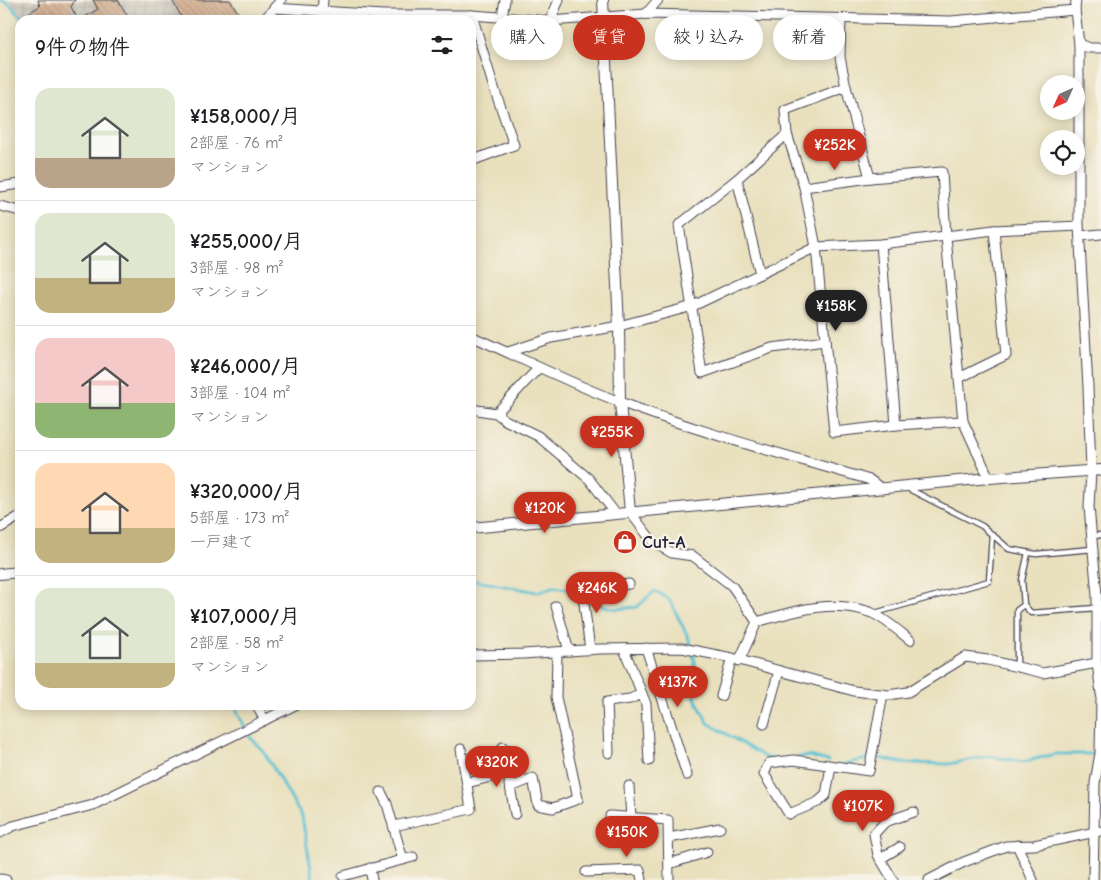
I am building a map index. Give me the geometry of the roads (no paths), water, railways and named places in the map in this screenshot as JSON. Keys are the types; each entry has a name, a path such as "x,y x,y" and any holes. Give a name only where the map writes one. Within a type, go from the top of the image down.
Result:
{"street":[{"path":"268,0 274,8 359,15"},
{"path":"268,15 281,0"},
{"path":"322,12 323,0"},
{"path":"502,15 505,0"},
{"path":"553,15 559,0"},
{"path":"603,0 604,15"},
{"path":"646,14 658,0"},
{"path":"845,19 951,21 1076,5 1079,44 1079,226 1088,387 1096,471 1089,507 1096,535 1093,548 1099,595 1096,608 1099,633 1097,663 1101,694"},
{"path":"476,15 491,17"},
{"path":"636,15 773,17"},
{"path":"476,28 514,145 476,159"},
{"path":"1079,44 1089,48 1101,48"},
{"path":"606,60 620,326 620,402 630,512 653,542 672,552 693,556 732,586 757,622"},
{"path":"841,60 870,178"},
{"path":"846,87 785,110 787,134 804,187 816,247 834,432 896,425 963,421"},
{"path":"787,134 737,179 679,226 702,373 772,348 825,341"},
{"path":"804,187 870,178 942,172 963,421 989,478"},
{"path":"737,179 760,274"},
{"path":"0,187 15,185"},
{"path":"0,206 15,210"},
{"path":"508,352 551,338 620,326 692,306 816,247 881,244 994,230 1079,226"},
{"path":"959,378 1006,355 994,230"},
{"path":"1080,236 1101,234"},
{"path":"881,244 896,425"},
{"path":"476,338 539,368 620,402 712,433 870,480 882,489"},
{"path":"496,413 539,368"},
{"path":"476,409 496,413 505,420 538,436 553,447 590,479 616,514"},
{"path":"476,528 989,478 1096,471"},
{"path":"0,528 15,519"},
{"path":"0,574 15,572"},
{"path":"581,580 590,650"},
{"path":"582,590 629,584"},
{"path":"556,606 569,651"},
{"path":"721,696 735,659 757,622 807,608 843,606 874,613 910,640"},
{"path":"646,648 687,775"},
{"path":"476,655 682,648 735,659 854,691 884,694 908,692 965,657 988,660 1043,673 1097,663"},
{"path":"624,649 646,704 648,761"},
{"path":"467,783 499,775 516,785 533,778 538,805 553,808 578,799 556,697 557,652"},
{"path":"764,724 779,671"},
{"path":"609,753 607,702 630,699 642,694"},
{"path":"831,766 826,795 818,802 789,814 764,774 769,763 794,760 869,771 884,694"},
{"path":"1093,880 1098,831 1095,783 1100,753 1101,699"},
{"path":"259,710 265,720"},
{"path":"0,833 13,826 93,805 284,710"},
{"path":"503,747 515,814"},
{"path":"394,826 471,809 462,749"},
{"path":"629,786 631,818"},
{"path":"381,792 394,826 402,860"},
{"path":"893,880 878,855 874,834 885,822 914,812"},
{"path":"610,816 668,820 669,880"},
{"path":"668,838 720,828"},
{"path":"930,880 964,862 1006,846 1034,845 1098,831"},
{"path":"1017,845 1033,880"},
{"path":"880,859 900,847"},
{"path":"669,864 707,852"},
{"path":"343,876 413,857"},
{"path":"370,868 372,880"},
{"path":"586,872 640,870 642,880"},
{"path":"0,879 6,880"}],"lane":[{"path":"906,487 982,526 1009,549 1036,554 1093,548"},
{"path":"874,613 989,581 992,535"},
{"path":"1028,553 1022,580 1024,605 1032,613 1096,608"},
{"path":"1017,667 1016,610 1024,605"}],"waterway":[{"path":"0,0 7,2 19,15"},
{"path":"476,581 538,592 554,587 568,589 601,605 616,609 637,607 655,591 669,599 689,639 695,662 695,698 708,723 768,759 772,758"},
{"path":"236,710 249,736 264,752 302,817 313,880"},
{"path":"844,764 875,757 902,763 949,764 989,756 1023,762 1055,754 1099,754"},
{"path":"798,757 809,756 828,761"}],"place":[{"name":"Cut-A","path":"625,542"}]}
